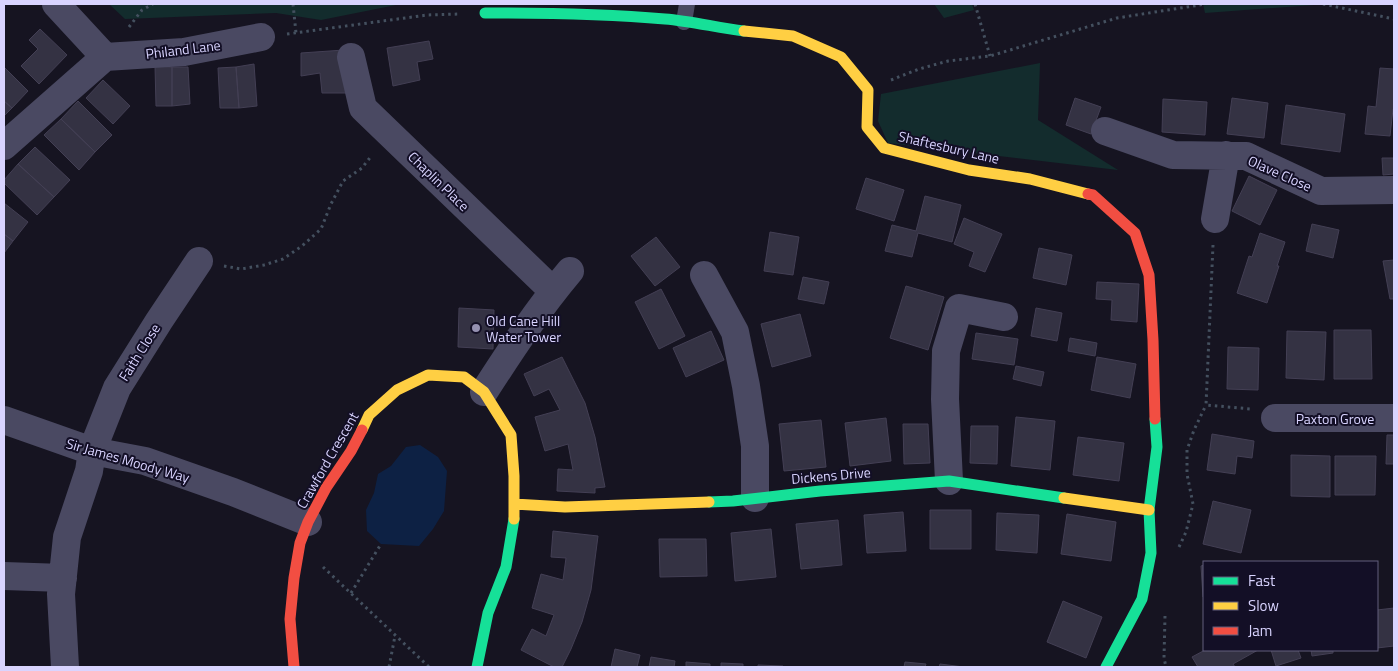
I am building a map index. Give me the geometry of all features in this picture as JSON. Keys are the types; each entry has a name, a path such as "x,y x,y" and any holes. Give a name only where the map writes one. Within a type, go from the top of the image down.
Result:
{"street":[{"path":"4,146 105,57 56,4"},
{"path":"485,13 545,13 667,19 724,29 793,36 841,57 868,90"},
{"name":"Philand Lane","path":"105,57 184,52 261,36"},
{"name":"Chaplin Place","path":"351,57 363,108 553,291"},
{"name":"Shaftesbury Lane","path":"868,90 867,127 884,148 969,170 1030,179 1093,195 1135,233 1149,275 1150,294 1157,447 1150,510 1151,553 1142,599 1106,667"},
{"name":"Olave Close","path":"1105,131 1173,155 1246,156 1321,191 1394,190"},
{"path":"1215,219 1226,155"},
{"name":"Faith Close","path":"66,667 61,594 67,537 89,471 92,451 117,388 199,261"},
{"path":"484,392 530,321 570,271"},
{"path":"704,275 735,332 746,386 755,446 755,498"},
{"path":"949,481 944,400 946,351 959,308 1004,317"},
{"name":"Crawford Crescent","path":"294,667 290,619 294,578 304,533 326,488 351,450 370,415 397,390 428,375 464,377 484,392 511,436 514,476 514,521 506,568 488,613 477,667"},
{"name":"Paxton Grove","path":"1275,418 1394,418"},
{"name":"Sir James Moody Way","path":"4,420 92,451 145,461 233,492 304,533"},
{"name":"Dickens Drive","path":"514,504 593,507 734,501 820,491 949,481 1150,510"},
{"path":"4,576 63,578"}],"lane":[{"path":"684,22 687,4"}],"path":[{"path":"293,4 296,33"},
{"path":"975,4 990,56"},
{"path":"868,90 919,69 948,62 990,56 1117,18 1206,4"},
{"path":"1323,4 1394,19"},
{"path":"261,36 427,15 485,13"},
{"path":"199,261 241,269 283,259 302,246 321,229 343,181 362,168 390,134"},
{"path":"1215,219 1206,405 1252,409 1275,418"},
{"path":"304,533 351,593 429,667"},
{"path":"351,593 381,544"},
{"path":"389,667 396,636"}],"green space":[{"path":"109,4 401,4 321,20 276,13 125,19"},
{"path":"934,4 972,4 974,10 944,18"},
{"path":"1203,4 1328,4 1205,13"},
{"path":"1040,63 1038,120 1118,170 888,143 878,121 881,94"}],"water":[{"path":"420,445 438,457 447,471 444,511 433,529 419,546 381,544 367,531 366,510 374,493 378,474 391,466 406,447"}],"building":[{"path":"40,29 67,55 39,84 21,66 38,49 29,40"},
{"path":"429,41 433,59 417,62 420,80 393,86 387,48"},
{"path":"344,50 348,93 322,93 320,73 301,76 301,53"},
{"path":"254,64 257,106 239,108 236,67"},
{"path":"155,66 172,67 172,106 156,106"},
{"path":"4,67 28,91 12,108 4,101"},
{"path":"172,67 188,67 190,104 172,106"},
{"path":"236,67 239,108 220,108 218,68"},
{"path":"1380,68 1394,69 1394,109 1390,136 1365,134 1368,106 1376,107"},
{"path":"103,80 130,106 113,124 86,98"},
{"path":"1075,98 1101,107 1091,134 1066,125"},
{"path":"1232,98 1268,103 1264,138 1227,134"},
{"path":"1163,99 1207,102 1205,135 1162,132"},
{"path":"4,101 12,108 4,116"},
{"path":"78,101 112,135 95,152 61,119"},
{"path":"1286,105 1345,114 1340,152 1281,144"},
{"path":"61,119 95,152 79,170 44,135"},
{"path":"35,147 70,180 54,197 18,164"},
{"path":"1382,158 1394,158 1394,174 1383,175"},
{"path":"18,164 54,197 37,215 4,183 4,180"},
{"path":"1249,176 1277,190 1260,225 1232,211"},
{"path":"866,178 904,190 894,221 856,209"},
{"path":"925,196 961,205 952,242 918,233 912,257 885,251 892,225 916,231"},
{"path":"4,203 28,222 13,241 4,234"},
{"path":"964,218 1002,234 985,272 969,266 974,252 954,244"},
{"path":"1312,224 1339,230 1333,258 1306,251"},
{"path":"770,232 799,237 793,275 764,271"},
{"path":"1260,233 1285,242 1267,303 1237,293 1249,256 1252,257"},
{"path":"4,234 13,241 4,253"},
{"path":"656,237 680,267 655,286 631,256"},
{"path":"1039,248 1072,255 1066,285 1033,278"},
{"path":"1394,260 1394,299 1390,299 1383,261"},
{"path":"803,277 829,282 824,304 798,299"},
{"path":"1097,282 1139,284 1137,322 1111,320 1112,300 1096,299"},
{"path":"906,286 944,297 928,350 890,338"},
{"path":"661,289 685,336 659,349 635,302"},
{"name":"Old Cane Hill Water Tower","path":"459,308 494,310 493,349 458,347"},
{"path":"1036,308 1062,313 1057,341 1031,336"},
{"path":"800,314 811,356 772,367 761,324"},
{"path":"1334,330 1371,330 1372,379 1334,379"},
{"path":"711,331 724,360 686,377 673,348"},
{"path":"1287,331 1326,332 1324,380 1286,378"},
{"path":"976,333 1018,339 1014,365 972,359"},
{"path":"1070,338 1097,343 1095,356 1068,351"},
{"path":"1228,347 1259,348 1258,390 1227,389"},
{"path":"562,357 585,403 595,437 605,487 595,488 595,493 557,491 558,469 573,470 568,444 545,451 535,417 560,410 549,389 534,396 524,374"},
{"path":"1097,357 1136,364 1130,398 1091,390"},
{"path":"1016,366 1044,372 1041,386 1013,379"},
{"path":"1016,417 1055,421 1050,470 1011,466"},
{"path":"886,418 891,461 850,466 845,423"},
{"path":"821,420 826,467 784,471 779,424"},
{"path":"903,424 928,424 930,463 904,464"},
{"path":"971,426 998,426 997,464 970,463"},
{"path":"1212,434 1254,441 1252,458 1237,456 1235,474 1207,470"},
{"path":"1387,435 1394,435 1394,464 1386,464"},
{"path":"1078,437 1124,443 1119,481 1073,475"},
{"path":"1291,455 1330,456 1330,497 1291,496"},
{"path":"1335,456 1376,456 1375,495 1335,495"},
{"path":"1213,501 1251,510 1241,553 1203,544"},
{"path":"930,510 971,510 971,549 930,549"},
{"path":"903,512 906,551 867,553 864,515"},
{"path":"997,513 1039,515 1037,553 996,550"},
{"path":"1067,514 1116,522 1111,561 1061,554"},
{"path":"838,520 842,565 801,569 796,524"},
{"path":"771,529 776,577 735,581 731,533"},
{"path":"553,531 598,536 591,590 582,622 562,667 554,667 521,650 532,629 546,636 554,615 532,608 541,574 563,580 566,558 551,557"},
{"path":"659,539 706,539 707,576 660,577"},
{"path":"1203,565 1203,597 1201,566"},
{"path":"1063,601 1102,617 1086,658 1047,642"},
{"path":"1394,608 1394,646 1378,648 1378,610"},
{"path":"615,649 640,655 637,667 611,667"},
{"path":"1203,651 1256,651 1233,664 1235,667 1198,667 1192,657"},
{"path":"1271,651 1298,651 1301,658 1276,666"},
{"path":"1311,651 1333,651 1333,653 1312,656"},
{"path":"651,657 675,661 674,667 649,667"},
{"path":"686,662 710,664 710,667 686,667"},
{"path":"905,662 926,664 925,667 904,667"},
{"path":"721,663 743,664 743,667 721,667"},
{"path":"940,664 964,667 939,667"},
{"path":"758,665 783,666 758,667"}],"traffic: fast":[{"path":"485,13 642,17 685,21 744,31"},
{"path":"1106,667 1142,599 1151,553 1149,510 1157,447 1155,419"},
{"path":"709,502 949,481 1064,498"},
{"path":"477,667 488,613 506,567 514,519"}],"traffic: slow":[{"path":"744,31 793,36 841,57 868,90 867,127 884,148 969,170 1030,179 1088,194"},
{"path":"362,430 369,415 397,390 428,375 464,377 484,392 511,435 514,476 514,519"},
{"path":"1064,498 1149,510"},
{"path":"514,504 565,507 709,502"}],"traffic: jam":[{"path":"1088,194 1093,195 1135,233 1149,275 1155,419"},
{"path":"294,667 290,619 300,543 308,522 326,488 351,451 362,430"}],"place":[{"name":"Old Cane Hill Water Tower","path":"476,328"}]}
